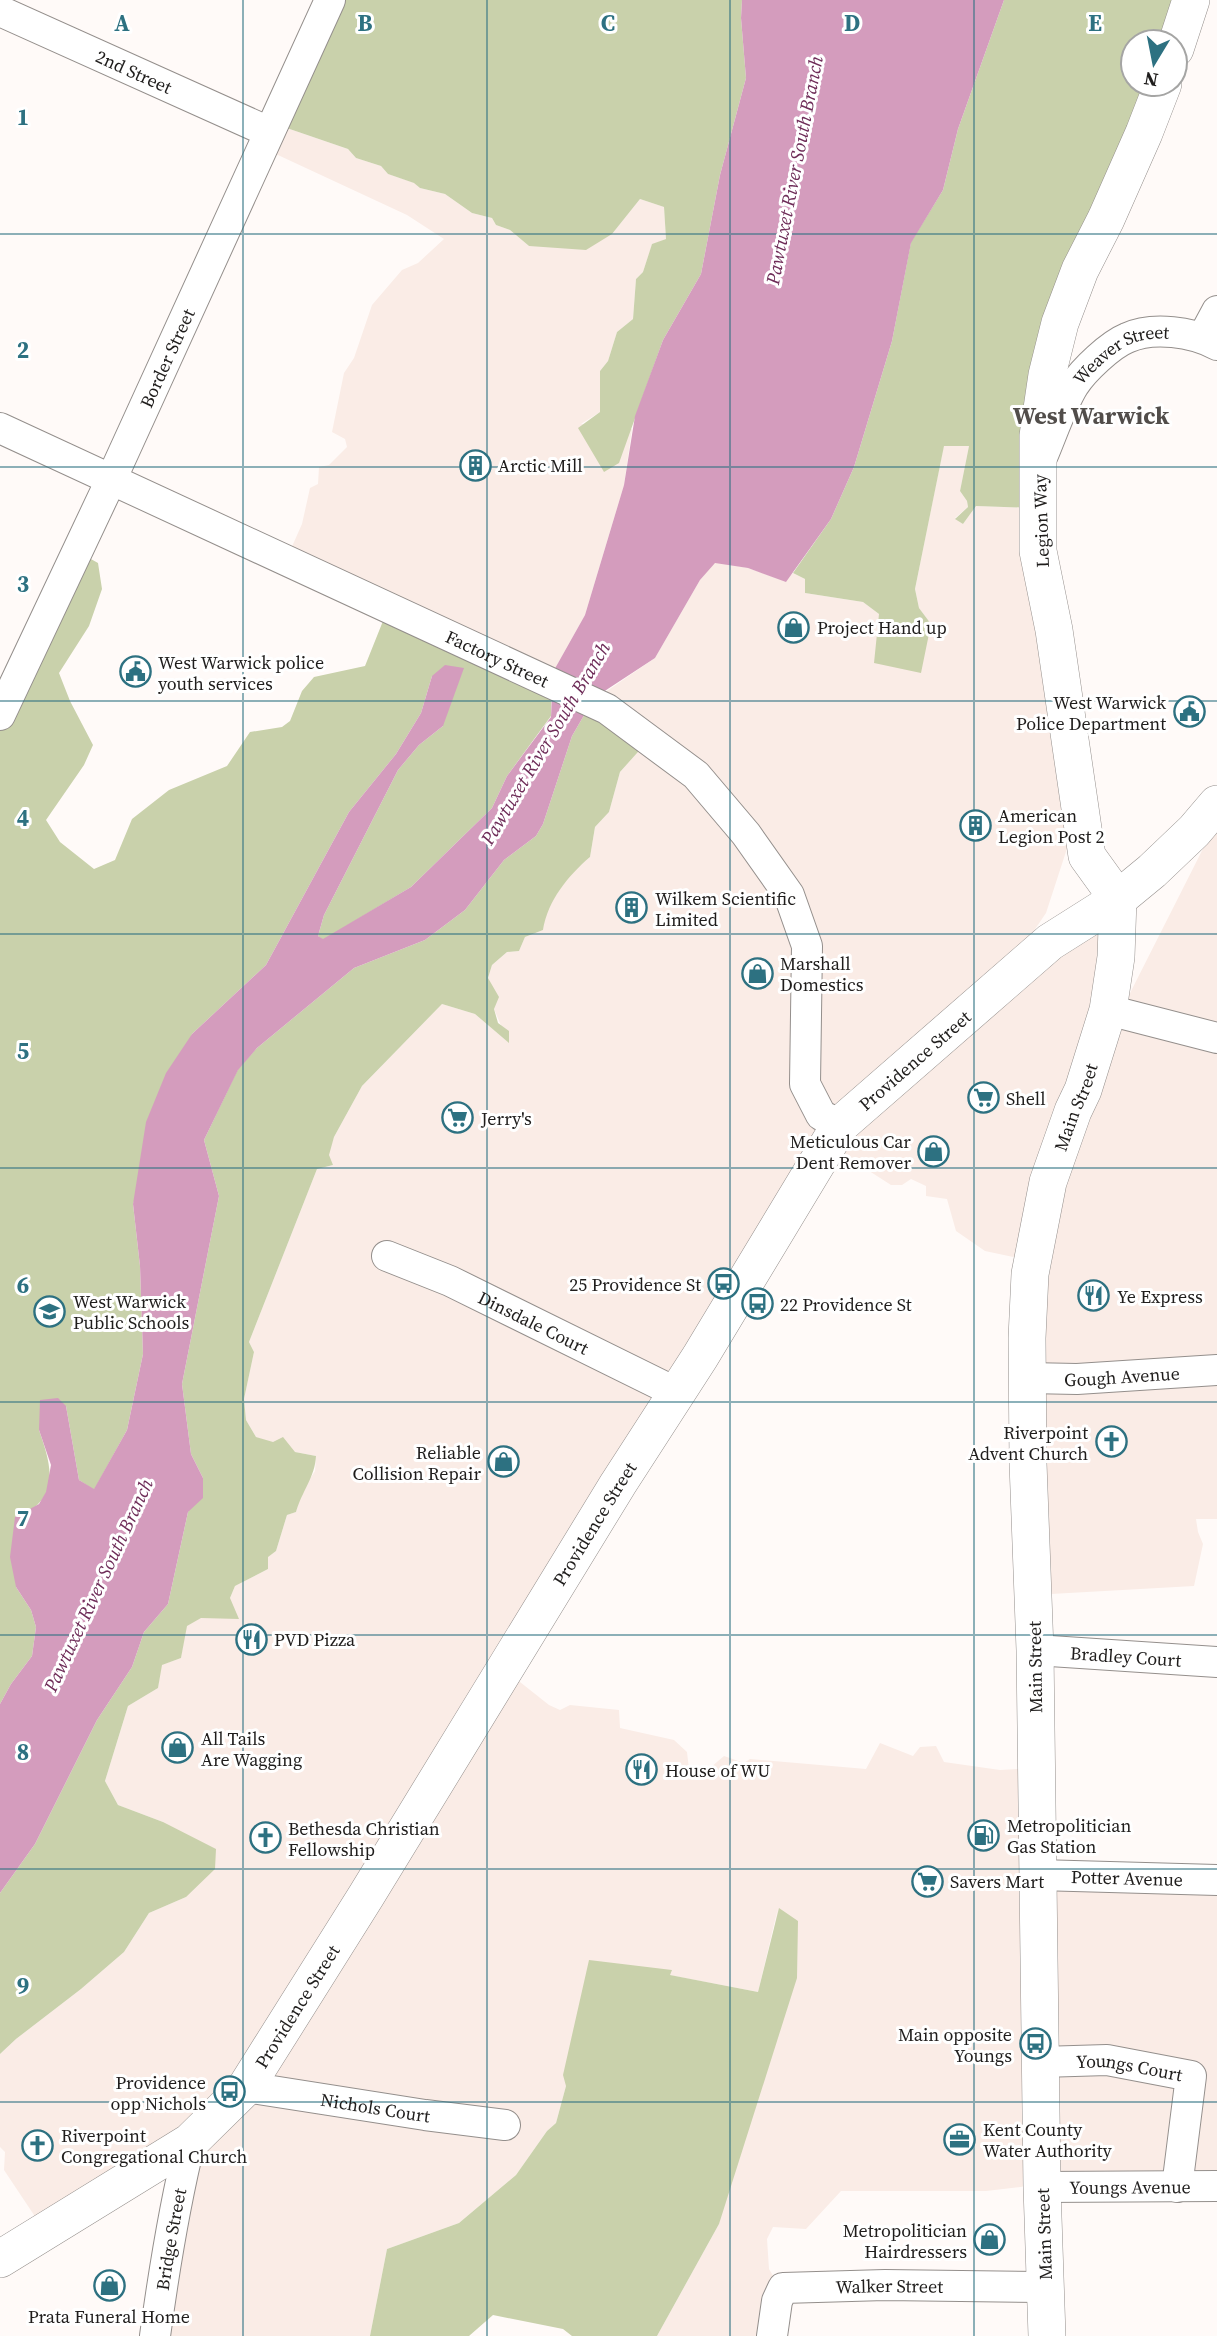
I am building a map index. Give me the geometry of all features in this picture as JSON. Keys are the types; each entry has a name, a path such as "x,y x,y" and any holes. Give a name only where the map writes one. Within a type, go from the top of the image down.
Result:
{"main road":[{"path":"1182,28 1191,0"},
{"name":"Legion Way","path":"1118,899 1087,856 1054,630 1038,551 1038,436 1046,375 1060,323 1080,270 1106,219 1158,98"},
{"name":"Providence Street","path":"0,2259 190,2142 246,2087 618,1484 677,1393 839,1125 1050,942 1118,899 1194,831 1217,804"},
{"path":"1108,1010 1116,957 1118,899"},
{"name":"Main Street","path":"1047,2336 1027,1338 1030,1274 1048,1182 1083,1090 1108,1010"}],"street":[{"name":"Border Street","path":"0,715 111,480 330,0"},
{"name":"2nd Street","path":"0,11 269,132"},
{"path":"1210,341 1217,311"},
{"name":"Weaver Street","path":"1039,464 1074,385 1103,354 1127,337 1151,333 1183,332 1210,341"},
{"name":"Factory Street","path":"0,428 607,709 696,775 746,834 789,895 807,946 805,1084 821,1115 839,1125"},
{"path":"1108,1010 1217,1038"},
{"name":"Dinsdale Court","path":"387,1256 450,1281 677,1393"},
{"name":"Gough Avenue","path":"1028,1378 1217,1370"},
{"name":"Bradley Court","path":"1035,1650 1217,1662"},
{"name":"Potter Avenue","path":"1038,1875 1217,1880"},
{"name":"Youngs Court","path":"1041,2062 1107,2060 1191,2076 1177,2187"},
{"name":"Nichols Court","path":"246,2087 505,2125"},
{"name":"Bridge Street","path":"155,2336 174,2204 190,2142"},
{"name":"Youngs Avenue","path":"1042,2187 1217,2186"},
{"name":"Walker Street","path":"772,2336 777,2301 783,2288 899,2285 1045,2287"}],"shaded area":[{"path":"278,125 348,149 356,158 381,166 388,174 415,183 420,188 445,194 472,213 492,218 496,225 510,230 529,246 612,234 640,199 664,207 666,239 652,245 643,272 636,279 633,319 617,332 608,361 600,371 600,412 581,424 632,429 624,485 585,615 553,672 290,551 302,524 310,488 318,484 319,467 329,465 347,447 345,439 332,432 344,373 354,358 372,305 402,270 418,263 444,239 407,215 265,149"},
{"path":"944,445 969,446 960,491 968,507 955,518 963,524 976,506 1036,508 1075,824 1046,913 1023,947 1095,912 1123,1007 1217,821 1217,1519 1196,1519 1203,1544 1194,1586 1033,1595 1032,1261 985,1251 956,1231 947,1199 926,1196 926,1186 911,1179 902,1185 891,1185 835,1149 506,1671 549,1705 560,1710 570,1705 619,1710 620,1728 674,1740 687,1752 689,1769 704,1773 724,1756 744,1763 750,1759 866,1769 880,1743 913,1756 920,1747 936,1746 944,1762 1000,1770 1033,1768 1037,1871 1217,1883 1217,2186 1037,2185 986,2191 841,2191 806,2229 773,2227 767,2239 769,2269 782,2291 771,2336 657,2336 719,2224 778,1908 758,1992 669,1975 671,1970 566,2086 556,2123 547,2131 516,2175 459,2223 387,2249 370,2336 153,2336 184,2157 42,2227 4,2170 5,2152 0,2147 0,2054 124,1952 149,1913 186,1897 163,1822 118,1805 105,1781 128,1706 158,1688 161,1665 181,1658 186,1626 230,1598 235,1586 268,1569 267,1557 276,1551 287,1515 296,1512 301,1493 315,1471 316,1456 295,1452 256,1437 246,1420 244,1399 254,1352 249,1342 317,1169 333,1165 328,1155 334,1137 362,1086 442,1004 475,1014 508,1042 494,1009 488,978 492,965 507,952 519,951 525,937 543,930 545,912 570,874 590,857 595,827 609,812 620,772 655,733 601,695 655,658 700,580 715,562 748,568 785,581 793,573 805,579 805,593 863,602 879,614 931,624 919,608 915,589"}],"green space":[{"path":"332,0 742,0 746,78 720,175 701,274 663,340 619,463 604,472 578,428 600,412 600,371 608,361 617,332 633,319 636,279 643,272 652,244 666,239 664,207 640,199 612,234 586,250 529,246 510,230 496,225 492,218 472,213 445,194 420,188 414,183 388,174 381,166 356,158 348,149 278,125"},
{"path":"1004,0 1189,0 1180,28 1119,28 1119,98 1156,98 1059,322 1036,508 976,506 963,524 955,519 968,507 960,491 969,446 944,446 915,589 919,608 931,624 921,673 874,663 879,614 863,602 805,593 805,579 793,573 831,519 854,467 892,341 911,242 943,190 958,129"},
{"path":"73,549 98,563 102,589 89,626 59,673 93,745 84,765 46,820 60,842 94,869 115,860 132,819 169,790 227,766 250,732 282,727 290,721 302,691 314,677 365,666 391,601 552,683 551,716 507,776 492,808 411,887 323,940 318,936 324,915 398,770 419,745 443,726 432,676 421,713 396,754 349,812 266,965 192,1034 133,1204 140,1266 143,1354 127,1430 94,1490 79,1480 66,1406 39,1430 49,1467 48,1487 37,1505 15,1517 16,1587 31,1610 36,1627 32,1656 0,1704 0,708"},
{"path":"594,698 655,733 620,772 609,812 595,827 590,857 560,889 549,909 543,930 525,937 519,951 507,952 492,965 488,978 499,997 494,1009 498,1023 509,1031 509,1043 475,1014 442,1004 362,1086 334,1137 329,1155 333,1165 317,1169 249,1342 254,1352 244,1399 246,1420 256,1437 273,1442 283,1437 295,1452 316,1456 313,1471 296,1512 287,1515 276,1551 268,1557 268,1569 235,1586 230,1598 239,1619 201,1618 187,1626 181,1658 162,1665 158,1688 128,1706 105,1781 118,1805 163,1822 216,1849 215,1869 186,1897 149,1913 124,1952 0,2054 0,1893 35,1844 97,1720 132,1667 144,1632 168,1604 188,1512 203,1478 191,1454 182,1384 219,1196 204,1140 238,1069 257,1048 354,968 425,940 465,910 504,860 536,836 543,824 572,736"},
{"path":"779,1908 798,1921 797,1978 719,2224 657,2336 572,2336 563,2329 493,2315 469,2336 370,2336 387,2249 459,2223 516,2175 547,2131 556,2123 566,2086 563,2075 589,1960 672,1970 670,1975 758,1992"}],"water":[{"name":"Pawtuxet River South Branch","path":"742,0 1004,0 958,129 943,190 911,243 892,341 854,467 831,519 786,582 748,568 715,563 700,580 655,658 594,698 572,736 543,824 536,836 504,860 465,910 425,940 354,968 257,1048 238,1070 204,1140 219,1196 182,1384 191,1454 203,1478 203,1498 188,1512 168,1604 144,1632 132,1667 97,1720 35,1844 0,1893 0,1704 32,1656 36,1627 31,1610 16,1587 10,1557 15,1517 39,1504 46,1492 51,1465 39,1430 40,1400 58,1398 66,1406 79,1480 94,1489 127,1430 143,1354 140,1266 133,1204 146,1122 166,1073 192,1034 266,965 349,812 396,754 421,713 432,676 445,665 464,668 443,726 419,745 398,770 324,915 318,936 323,939 411,887 492,808 507,776 551,717 553,672 585,615 624,485 635,416 663,340 701,274 720,175 746,78"}],"place":[{"name":"Arctic Mill","path":"475,465"},
{"name":"Project Hand up","path":"794,627"},
{"name":"West Warwick police youth services","path":"135,672"},
{"name":"West Warwick Police Department","path":"1189,712"},
{"name":"American Legion Post 2","path":"975,825"},
{"name":"Wilkem Scientific Limited","path":"632,908"},
{"name":"Marshall Domestics","path":"757,973"},
{"name":"Shell","path":"983,1098"},
{"name":"Jerry's","path":"458,1118"},
{"name":"Meticulous Car Dent Remover","path":"934,1151"},
{"name":"25 Providence St","path":"724,1284"},
{"name":"Ye Express","path":"1094,1296"},
{"name":"22 Providence St","path":"757,1304"},
{"name":"West Warwick Public Schools","path":"50,1311"},
{"name":"Riverpoint Advent Church","path":"1111,1442"},
{"name":"Reliable Collision Repair","path":"504,1462"},
{"name":"PVD Pizza","path":"251,1639"},
{"name":"All Tails Are Wagging","path":"178,1748"},
{"name":"House of WU","path":"642,1770"},
{"name":"Metropolitician Gas Station","path":"984,1835"},
{"name":"Bethesda Christian Fellowship","path":"265,1838"},
{"name":"Savers Mart","path":"927,1881"},
{"name":"Main opposite Youngs","path":"1035,2044"},
{"name":"Providence opp Nichols","path":"229,2092"},
{"name":"Kent County Water Authority","path":"960,2139"},
{"name":"Riverpoint Congregational Church","path":"38,2145"},
{"name":"Metropolitician Hairdressers","path":"990,2240"},
{"name":"Prata Funeral Home","path":"109,2285"}],"district":[{"name":"West Warwick","path":"1091,415"}]}
